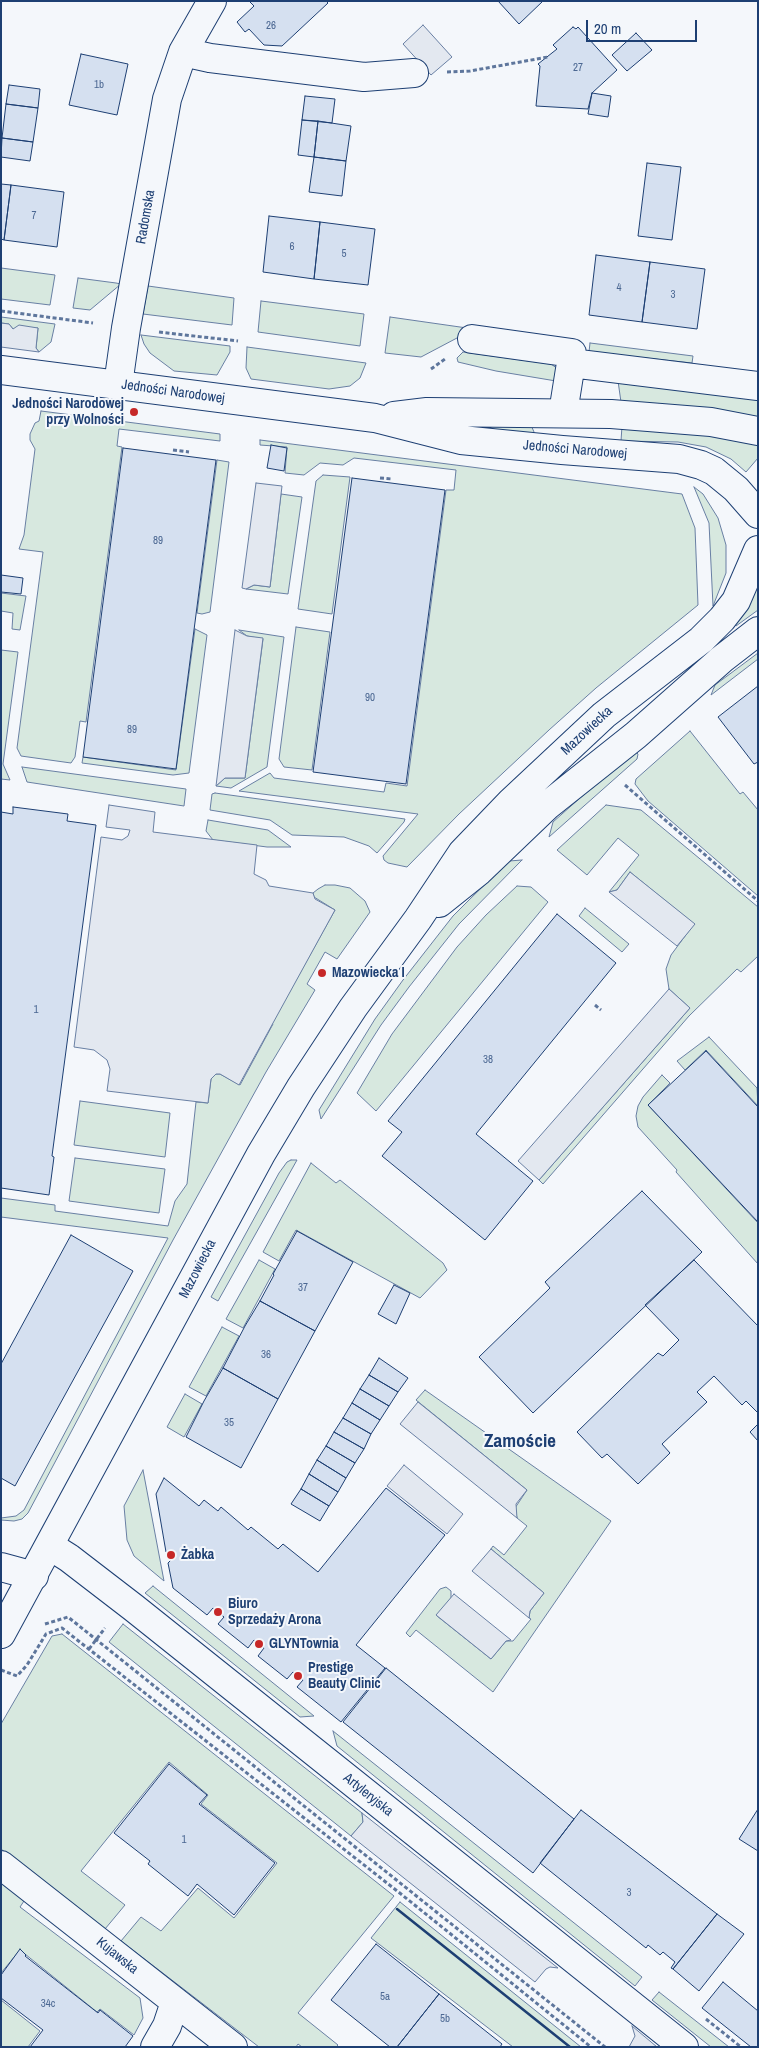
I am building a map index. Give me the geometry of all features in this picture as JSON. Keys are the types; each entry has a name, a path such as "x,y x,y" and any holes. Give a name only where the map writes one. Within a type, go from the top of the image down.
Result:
{"street":[{"name":"Radomska","path":"118,384 126,328 167,99 183,52 212,1"},
{"path":"183,52 210,58 364,77 414,73"},
{"path":"472,340 572,353 564,414"},
{"path":"571,363 758,386"},
{"name":"Jedności Narodowej","path":"1,370 375,418 461,440 663,458 701,464 728,482 758,514"},
{"name":"Jedności Narodowej","path":"375,418 427,412 611,414 676,419 758,431"},
{"name":"Mazowiecka","path":"1,1634 261,1154 301,1087 353,1008 418,920 462,853 512,802 613,708 701,640 722,619 736,601 758,550"},
{"name":"Mazowiecka","path":"418,920 479,871 548,805 636,735 722,659 758,631"},
{"name":"Artyleryjska","path":"50,1546 69,1558 134,1608 684,2047"},
{"path":"1,1567 34,1576"},
{"name":"Kujawska","path":"1,1865 33,1888 233,2047"},
{"path":"155,2047 167,2026 175,2002"}],"path":[{"path":"470,71 548,57"},
{"path":"173,450 189,452"},
{"path":"380,478 392,480"},
{"path":"622,782 758,902"},
{"path":"595,1005 601,1010"},
{"path":"37,1630 56,1619 68,1617 605,2047"},
{"path":"89,1649 107,1624"},
{"path":"1,1670 17,1676 27,1666 46,1634 62,1628 401,1894 590,2047"}],"shaded area":[{"path":"423,25 452,57 431,75 403,44"},
{"path":"1,268 55,275 50,305 1,299"},
{"path":"78,278 121,284 90,310 73,308"},
{"path":"148,286 234,298 232,325 143,314"},
{"path":"261,301 364,314 360,346 258,332"},
{"path":"1,317 55,324 51,342 39,352 36,348 38,328 13,329 9,324 1,323"},
{"path":"390,317 474,329 421,357 385,353"},
{"path":"1,323 9,324 13,329 19,325 38,328 36,348 39,352 1,347"},
{"path":"141,335 230,346 230,352 217,375 174,371 150,353"},
{"path":"590,343 693,356 692,363 589,352"},
{"path":"247,347 366,363 360,378 350,386 329,389 251,379 246,368"},
{"path":"463,352 551,364 558,369 556,381 496,371 458,362 457,358"},
{"path":"618,381 758,397 758,420 621,402"},
{"path":"41,411 220,434 220,441 119,429 117,446 122,447 86,722 80,721 75,757 71,763 21,756 17,748 43,552 19,549 24,535 35,449 30,440 30,434 35,423 39,421"},
{"path":"463,425 531,425 534,432 533,435 463,427"},
{"path":"622,426 692,432 758,444 758,458 746,472 731,459 706,447 678,442 621,441"},
{"path":"260,440 682,494 695,528 698,605 596,688 549,730 459,814 407,867 388,863 384,860 383,856 418,814 239,791 270,773 274,778 384,792 386,783 407,786 446,490 454,490 456,470 354,458 343,465 320,463 304,475 285,473 287,447 260,445"},
{"path":"217,460 229,462 210,612 202,614 197,613"},
{"path":"323,475 350,477 332,614 298,609 316,481"},
{"path":"256,483 282,486 270,587 254,585 246,589 242,588"},
{"path":"694,487 703,494 718,518 726,545 726,573 713,606 709,523"},
{"path":"281,494 302,497 288,594 246,589 254,585 270,587"},
{"path":"758,583 758,610 736,626 735,624"},
{"path":"1,593 26,596 20,630 12,629 13,613 1,611"},
{"path":"296,627 330,632 312,770 284,767 279,759"},
{"path":"195,629 207,635 189,773 173,775 82,763 83,757 176,770"},
{"path":"235,630 247,636 263,638 245,778 225,778 216,786"},
{"path":"239,630 284,637 267,767 231,788 216,786 225,778 245,778 263,639 247,636"},
{"path":"1,650 18,652 3,764 10,780 1,779"},
{"path":"758,653 758,659 711,695 715,685"},
{"path":"690,731 740,794 743,792 758,810 758,896 648,801 635,784 636,779"},
{"path":"634,750 638,754 637,759 549,837 553,822"},
{"path":"22,767 186,789 184,806 27,782"},
{"path":"212,794 405,819 377,853 369,846 344,837 292,835 270,820 210,810"},
{"path":"109,805 155,812 153,832 257,845 254,874 266,880 269,886 313,893 315,899 335,910 239,1085 220,1074 216,1074 211,1079 208,1103 107,1091 110,1069 107,1060 94,1050 74,1047 101,837 122,840 128,836 130,830 106,827"},
{"path":"606,805 641,810 758,907 758,956 741,972 737,969 689,1016 543,1184 539,1180 690,1008 669,989 666,969 671,955 694,924 630,872 617,890 609,892 639,855 618,838 587,875 557,850"},
{"path":"208,820 268,830 291,847 267,847 213,840 206,831"},
{"path":"522,860 459,924 409,987 381,1025 321,1119 319,1110 375,1019 403,980 453,916 509,861"},
{"path":"630,872 695,924 677,946 609,892 617,890"},
{"path":"325,885 350,888 365,901 370,912 337,959 325,952 307,984 315,990 266,1072 173,1240 28,1513 22,1519 14,1521 1,1520 1,1518 16,1516 24,1510 168,1238 1,1217 1,1198 55,1205 55,1211 168,1226 175,1201 187,1184 196,1102 208,1103 211,1079 216,1074 220,1074 240,1085 273,1024 253,1013 286,998 335,910 314,897 313,893"},
{"path":"517,886 531,887 548,902 376,1111 357,1093 392,1034 457,947 486,915"},
{"path":"585,908 629,944 622,952 579,916"},
{"path":"669,989 690,1008 539,1180 518,1161"},
{"path":"709,1037 757,1088 758,1106 706,1050 685,1070 677,1061"},
{"path":"662,1075 670,1083 648,1105 758,1223 758,1264 638,1127 636,1116 638,1106 643,1097"},
{"path":"80,1101 170,1113 165,1157 74,1145"},
{"path":"75,1158 165,1169 159,1213 69,1201"},
{"path":"297,1160 218,1301 211,1297 279,1173 287,1162"},
{"path":"311,1163 336,1183 340,1180 443,1263 447,1270 420,1298 296,1230 279,1261 263,1252"},
{"path":"259,1260 275,1269 243,1328 226,1319"},
{"path":"222,1327 239,1336 206,1396 189,1387"},
{"path":"425,1390 611,1521 493,1692 416,1630 410,1637 406,1633 440,1589 446,1587 451,1591 451,1598 437,1616 491,1659 506,1641 513,1641 531,1619 529,1618 530,1611 544,1593 491,1549 493,1546 504,1555 527,1526 517,1518 515,1508 527,1490 416,1400"},
{"path":"185,1394 202,1404 184,1437 167,1427"},
{"path":"418,1402 527,1490 516,1504 517,1518 400,1424"},
{"path":"404,1465 463,1514 447,1534 387,1486"},
{"path":"143,1470 164,1581 134,1556 127,1540 124,1506"},
{"path":"491,1549 544,1593 530,1611 529,1618 472,1571"},
{"path":"153,1586 314,1716 300,1717 145,1593"},
{"path":"454,1594 511,1640 506,1641 491,1659 436,1615"},
{"path":"123,1624 362,1813 363,1822 351,1836 109,1642"},
{"path":"62,1634 394,1896 298,2013 338,2045 336,2047 302,2047 298,2044 296,2047 259,2047 121,1941 141,1917 161,1931 198,1888 234,1918 277,1863 201,1804 208,1795 169,1762 81,1871 125,1905 105,1929 1,1849 1,1724 52,1636"},
{"path":"333,1731 642,1977 635,1986 337,1746"},
{"path":"362,1813 558,1968 550,1967 546,1969 535,1982 351,1836 363,1822"},
{"path":"1,1881 26,1898 20,1907 140,1998 143,2018 134,2035 100,2009 97,2012 20,1950 1,1973"},
{"path":"400,1902 581,2047 513,2047 371,1938"},
{"path":"659,1992 729,2047 711,2047 652,2000"},
{"path":"1,2000 40,2031 28,2047 1,2047"},
{"path":"632,2026 657,2047 629,2047 635,2036"}],"building":[{"path":"249,1 326,1 328,3 282,46 264,45 249,29 245,32 237,22 254,6"},
{"path":"498,1 543,1 519,24"},
{"path":"573,27 576,29 578,27 617,70 592,93 588,109 536,106 540,66 538,64 557,49 553,45"},
{"path":"636,33 652,50 627,71 612,55"},
{"path":"81,54 128,64 117,115 69,105"},
{"path":"9,85 40,89 38,108 6,104"},
{"path":"592,93 611,96 608,117 588,114"},
{"path":"305,96 335,99 332,123 302,120"},
{"path":"6,104 38,108 33,142 2,138"},
{"path":"302,120 318,121 314,157 298,155"},
{"path":"318,121 351,126 346,161 314,157"},
{"path":"2,138 33,142 30,161 1,157"},
{"path":"314,157 346,161 342,196 309,192"},
{"path":"647,163 681,167 672,240 638,236"},
{"path":"1,184 11,185 4,240 1,239"},
{"path":"11,185 64,192 57,247 4,240"},
{"path":"269,216 320,222 314,279 263,272"},
{"path":"320,222 375,229 368,285 314,279"},
{"path":"596,255 650,262 642,322 589,315"},
{"path":"650,262 705,269 697,329 642,322"},
{"path":"271,445 287,448 284,471 267,468"},
{"path":"123,448 216,460 176,769 83,757"},
{"path":"352,478 445,490 406,784 313,772"},
{"path":"1,575 23,578 21,594 1,592"},
{"path":"758,686 758,762 754,764 718,717"},
{"path":"13,807 68,814 67,821 96,825 52,1156 54,1157 49,1195 1,1188 1,812 13,814"},
{"path":"557,914 616,963 476,1134 533,1181 485,1240 382,1156 402,1132 388,1121"},
{"path":"706,1051 758,1107 758,1222 648,1105"},
{"path":"642,1191 702,1252 533,1413 479,1357 550,1288 545,1282"},
{"path":"297,1231 353,1262 315,1331 260,1301"},
{"path":"71,1235 133,1271 15,1486 1,1478 1,1364"},
{"path":"694,1260 758,1326 758,1413 746,1401 742,1405 714,1376 697,1392 707,1402 662,1444 670,1453 638,1484 607,1454 602,1458 577,1432 658,1353 663,1356 679,1340 645,1305"},
{"path":"394,1285 410,1293 396,1324 378,1314"},
{"path":"260,1301 315,1331 278,1399 223,1368"},
{"path":"379,1358 408,1378 398,1392 369,1375"},
{"path":"223,1368 278,1399 241,1468 186,1437"},
{"path":"369,1375 398,1392 389,1406 360,1389"},
{"path":"360,1389 389,1406 380,1420 352,1403"},
{"path":"352,1403 380,1420 371,1434 343,1418"},
{"path":"343,1418 371,1434 364,1449 334,1432"},
{"path":"758,1424 758,1441 750,1432"},
{"path":"334,1432 364,1449 355,1463 326,1446"},
{"path":"326,1446 355,1463 346,1478 317,1460"},
{"path":"317,1460 346,1478 338,1492 309,1474"},
{"path":"309,1474 338,1492 329,1506 301,1489"},
{"path":"164,1478 199,1506 204,1500 218,1511 221,1507 248,1530 251,1527 278,1549 283,1544 318,1572 386,1488 445,1535 356,1645 385,1668 341,1722 297,1687 303,1680 293,1672 287,1679 258,1656 264,1648 254,1640 248,1648 218,1624 224,1617 213,1608 207,1615 173,1588 168,1563 174,1557 166,1552 156,1494"},
{"path":"301,1489 329,1506 320,1521 291,1504"},
{"path":"386,1668 574,1819 533,1873 343,1722"},
{"path":"169,1764 207,1795 199,1804 275,1863 234,1915 197,1884 188,1896 148,1864 150,1861 114,1833"},
{"path":"758,1809 758,1851 739,1839"},
{"path":"581,1810 717,1914 673,1969 671,1968 675,1962 663,1952 660,1955 648,1945 646,1948 540,1863"},
{"path":"717,1914 744,1934 699,1991 673,1969"},
{"path":"376,1944 439,1994 397,2047 390,2047 331,2000"},
{"path":"20,1949 25,1956 98,2013 100,2010 133,2036 125,2047 30,2047 43,2030 1,1998 1,1975"},
{"path":"723,1982 758,2011 758,2047 751,2047 702,2008"},
{"path":"439,1994 502,2044 500,2047 397,2047"}],"wall":[{"path":"397,1909 570,2047"}],"place":[{"name":"Jedności Narodowej przy Wolności","path":"134,412"},
{"name":"Mazowiecka I","path":"322,973"},
{"name":"Żabka","path":"171,1555"},
{"name":"Biuro Sprzedaży Arona","path":"218,1612"},
{"name":"GLYNTownia","path":"259,1644"},
{"name":"Prestige Beauty Clinic","path":"298,1676"}],"district":[{"name":"Zamoście","path":"520,1442"}]}
